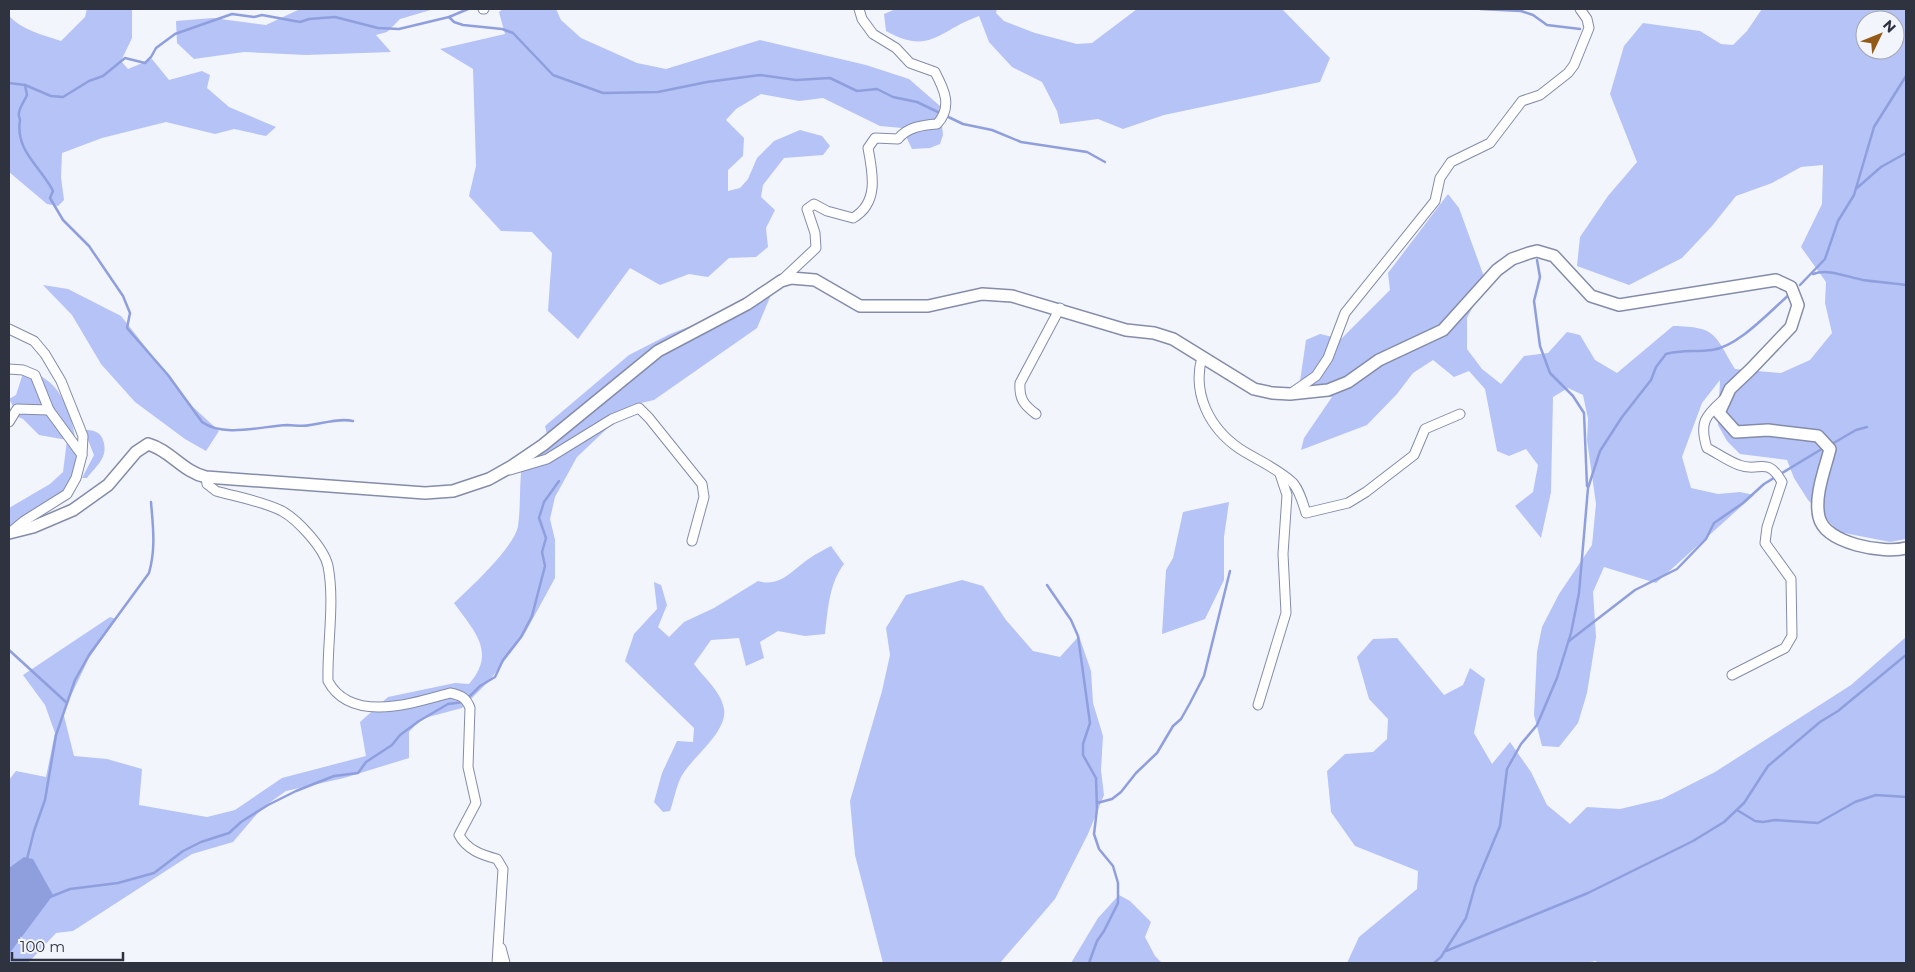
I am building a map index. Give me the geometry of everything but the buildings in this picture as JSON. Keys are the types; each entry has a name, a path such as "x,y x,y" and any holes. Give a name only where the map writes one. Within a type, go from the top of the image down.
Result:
{"street":[{"path":"498,474 543,445 658,351 747,304 781,281 816,248 807,208 814,204 827,211 852,218 862,213 870,200 874,184 868,148 876,138 898,139 902,134 920,126 937,124 944,118 946,93 935,72 910,63 896,48 873,34 862,19 859,9"},
{"path":"1290,394 1316,376 1328,358 1345,313 1435,201 1440,178 1451,162 1490,143 1499,134 1522,101 1540,95 1568,73 1574,65 1589,28 1587,19 1580,9"},
{"path":"781,281 800,277 814,280 860,306 928,306 982,294 1012,296 1060,308 1126,330 1154,333 1173,339 1254,389 1272,394 1290,394 1328,390 1348,382 1380,360 1443,330 1497,270 1512,259 1537,251 1554,256 1591,296 1619,305 1776,280 1791,287 1798,305 1791,327 1707,415 1703,435 1707,448 1740,466 1766,465 1777,473 1782,482 1767,527 1765,543 1791,579 1793,601 1792,636 1785,648 1732,675"},
{"path":"1036,414 1022,400 1019,394 1020,383 1060,308"},
{"path":"9,329 34,341 45,354 61,381 78,418 83,436 82,454 76,478 67,494 10,532"},
{"path":"1202,357 1198,374 1200,397 1212,422 1239,448 1293,483 1306,513 1348,503 1366,492 1414,455 1425,429 1460,414"},
{"path":"9,369 23,370 35,375 49,410 82,454"},
{"path":"1723,400 1719,413 1736,432 1768,430 1818,436 1830,449 1819,495 1818,518 1829,533 1858,546 1897,551 1906,548"},
{"path":"9,422 13,408 49,410"},
{"path":"10,532 32,527 73,510 108,485 136,452 148,444 161,450 193,474 206,477 425,493 453,492 498,474 547,459 612,418 638,408 649,418 702,484 704,497 692,541"},
{"path":"1258,705 1286,612 1283,554 1286,495 1280,473"},
{"path":"206,477 207,484 216,491 282,511 300,525 319,549 328,565 330,599 328,681 335,693 346,700 377,708 450,693 462,696 468,702 470,708 468,767 476,803 459,835 462,841 479,854 497,859 503,869 497,963"},
{"path":"499,941 505,963"}],"shaded area":[{"path":"87,9 132,9 132,38 121,61 128,69 152,59 169,80 202,71 210,75 207,88 229,107 276,127 266,136 234,129 215,134 166,122 102,138 62,153 61,177 64,200 58,206 47,204 9,172 9,16 26,28 61,41 85,17"},
{"path":"300,9 434,9 400,19 387,32 376,35 391,52 306,55 244,52 194,59 177,43 176,21 213,18 266,25"},
{"path":"503,9 556,9 561,20 581,38 637,63 666,69 760,40 866,65 909,79 940,106 943,135 940,144 930,148 912,149 902,128 880,126 823,98 799,101 761,94 736,109 726,120 744,138 743,156 728,170 728,191 740,188 748,179 757,158 774,141 800,130 822,136 830,146 823,155 784,158 763,185 761,197 775,210 766,228 768,247 756,257 729,258 708,277 689,274 660,285 630,268 578,339 548,311 552,253 532,232 501,231 469,196 476,166 473,69 440,49 505,34 499,12"},
{"path":"896,9 997,9 996,13 1004,21 1035,33 1077,44 1092,43 1137,9 1282,9 1330,58 1320,82 1164,115 1123,129 1098,119 1060,124 1057,111 1042,82 1012,67 989,42 979,16 934,38 924,41 913,41 886,31 884,14"},
{"path":"1762,9 1906,9 1906,539 1890,542 1839,532 1808,500 1794,478 1787,460 1740,454 1727,441 1718,425 1720,380 1702,403 1682,457 1691,488 1718,494 1740,492 1754,495 1656,583 1604,567 1593,592 1596,637 1587,693 1578,723 1559,747 1542,746 1534,715 1537,652 1542,627 1559,594 1592,545 1596,504 1587,440 1588,419 1583,395 1568,388 1553,397 1551,492 1541,538 1515,506 1533,492 1538,465 1526,449 1509,456 1497,451 1485,389 1469,371 1454,377 1433,360 1413,373 1397,394 1367,425 1301,450 1304,438 1332,397 1298,395 1306,340 1320,334 1341,339 1390,290 1388,273 1448,194 1459,208 1486,282 1467,318 1467,349 1482,369 1501,384 1524,356 1548,353 1567,332 1580,335 1595,360 1617,373 1673,326 1698,328 1713,335 1735,369 1781,373 1810,360 1832,333 1825,303 1826,282 1801,247 1822,204 1823,165 1801,167 1772,183 1736,196 1712,226 1682,258 1629,285 1577,266 1580,237 1608,196 1637,162 1610,94 1624,46 1643,23 1700,31 1721,44 1733,45 1747,31"},
{"path":"43,285 68,289 121,316 193,407 219,431 206,451 185,439 135,402 101,364 72,315"},
{"path":"771,295 757,328 654,400 632,405 577,457 555,497 550,519 555,540 555,578 524,635 489,681 462,708 421,719 409,732 409,758 344,778 286,791 262,808 233,842 192,854 73,931 56,933 28,963 9,963 9,780 16,771 46,777 55,733 45,705 23,675 110,617 116,619 89,658 63,712 74,756 107,759 142,769 139,805 207,817 235,810 282,778 366,756 360,722 388,697 455,683 469,684 477,672 482,652 480,642 454,603 501,555 515,534 519,518 522,464 549,443 545,426 629,355 670,334"},
{"path":"25,367 48,381 63,400 73,428 76,442 76,457 74,470 65,488 42,507 9,527 9,508 50,484 63,472 67,440 39,435 23,419 13,415 13,406 9,399 16,395"},
{"path":"84,430 98,433 102,437 104,446 101,461 87,478 82,478 94,455"},
{"path":"1229,502 1224,537 1224,580 1205,619 1162,634 1166,570 1173,558 1183,512"},
{"path":"831,546 844,564 832,588 825,634 805,636 778,631 760,642 764,658 746,666 739,638 711,640 694,664 719,696 724,709 724,718 715,736 681,777 670,811 663,812 654,802 662,773 677,741 693,742 694,728 625,661 634,634 657,609 654,582 661,585 667,605 658,627 669,637 684,622 714,608 758,581 773,582 780,580 813,556"},
{"path":"962,580 983,586 1006,620 1033,651 1060,657 1079,636 1091,671 1093,703 1103,736 1101,770 1104,795 1088,834 1055,899 1000,963 883,963 855,855 850,801 882,691 890,655 886,628 906,595"},
{"path":"1906,637 1906,963 1597,963 1596,961 1584,963 1347,963 1359,937 1417,889 1418,871 1355,846 1331,812 1327,771 1345,754 1373,752 1387,739 1388,719 1369,699 1357,657 1373,639 1397,638 1444,695 1463,685 1470,668 1485,679 1474,733 1492,764 1510,742 1531,772 1547,805 1570,824 1587,807 1620,809 1662,799 1715,772 1851,685"},
{"path":"24,857 33,859 53,895 9,954 9,868"},
{"path":"1119,895 1130,901 1151,922 1145,937 1155,956 1162,963 1071,963 1098,918"}],"waterway":[{"path":"9,83 25,85 51,96 63,97 89,81 103,76 125,58 145,63 156,48 175,34 232,14 254,17 262,15 300,22 309,19 335,17 378,28 399,29 449,17 468,9"},
{"path":"1480,9 1521,11 1533,15 1547,25 1580,29"},
{"path":"449,17 454,22 463,25 502,29 513,33 553,75 603,93 658,92 707,82 760,75 796,80 830,78 857,91 877,89 893,97 917,102 963,124 992,130 1021,142 1087,152 1105,162"},
{"path":"1800,285 1825,259 1838,221 1854,195 1874,127 1906,76"},
{"path":"25,85 27,95 19,114 21,141 30,158 53,191 50,198 63,220 89,246 123,296 130,313 127,328 168,375 202,422 211,427 221,429 243,430 287,425 304,426 337,420 353,421"},
{"path":"1857,188 1881,167 1906,153"},
{"path":"1537,260 1540,277 1534,301 1540,346 1550,373 1573,396 1584,413 1587,486"},
{"path":"1813,274 1831,272 1863,280 1906,285"},
{"path":"1434,963 1441,957 1466,918 1475,886 1500,826 1507,769 1521,744 1537,725 1557,678 1571,633 1579,593 1588,488 1600,451 1622,417 1651,380 1656,367 1666,354 1712,350 1722,347 1743,335 1790,294"},
{"path":"1830,445 1856,430 1867,427"},
{"path":"1569,641 1635,590 1677,569 1706,539 1714,523 1743,503 1764,484 1825,447"},
{"path":"468,698 480,686 495,677 503,660 521,637 532,616 545,566 542,552 546,538 539,518 544,502 559,481"},
{"path":"27,859 45,800 56,735 75,680 89,655 149,573 153,546 151,502"},
{"path":"1097,803 1112,799 1121,792 1136,773 1157,753 1173,726 1181,719 1204,676 1230,571"},
{"path":"1047,585 1071,620 1078,636 1090,723 1083,744 1083,755 1096,778 1097,809 1094,834 1099,849 1113,866 1118,883 1118,903 1097,941 1089,963"},
{"path":"9,650 67,703"},
{"path":"1446,951 1588,893 1693,841 1724,822 1744,803 1768,766 1820,722 1838,711 1906,655"},
{"path":"50,897 70,889 118,883 154,873 183,851 201,842 229,833 241,822 268,805 296,791 334,776 358,773 366,762 392,745 400,735 419,721 448,704 464,702"},
{"path":"1737,810 1755,821 1775,820 1818,823 1855,802 1876,795 1906,797"}]}
